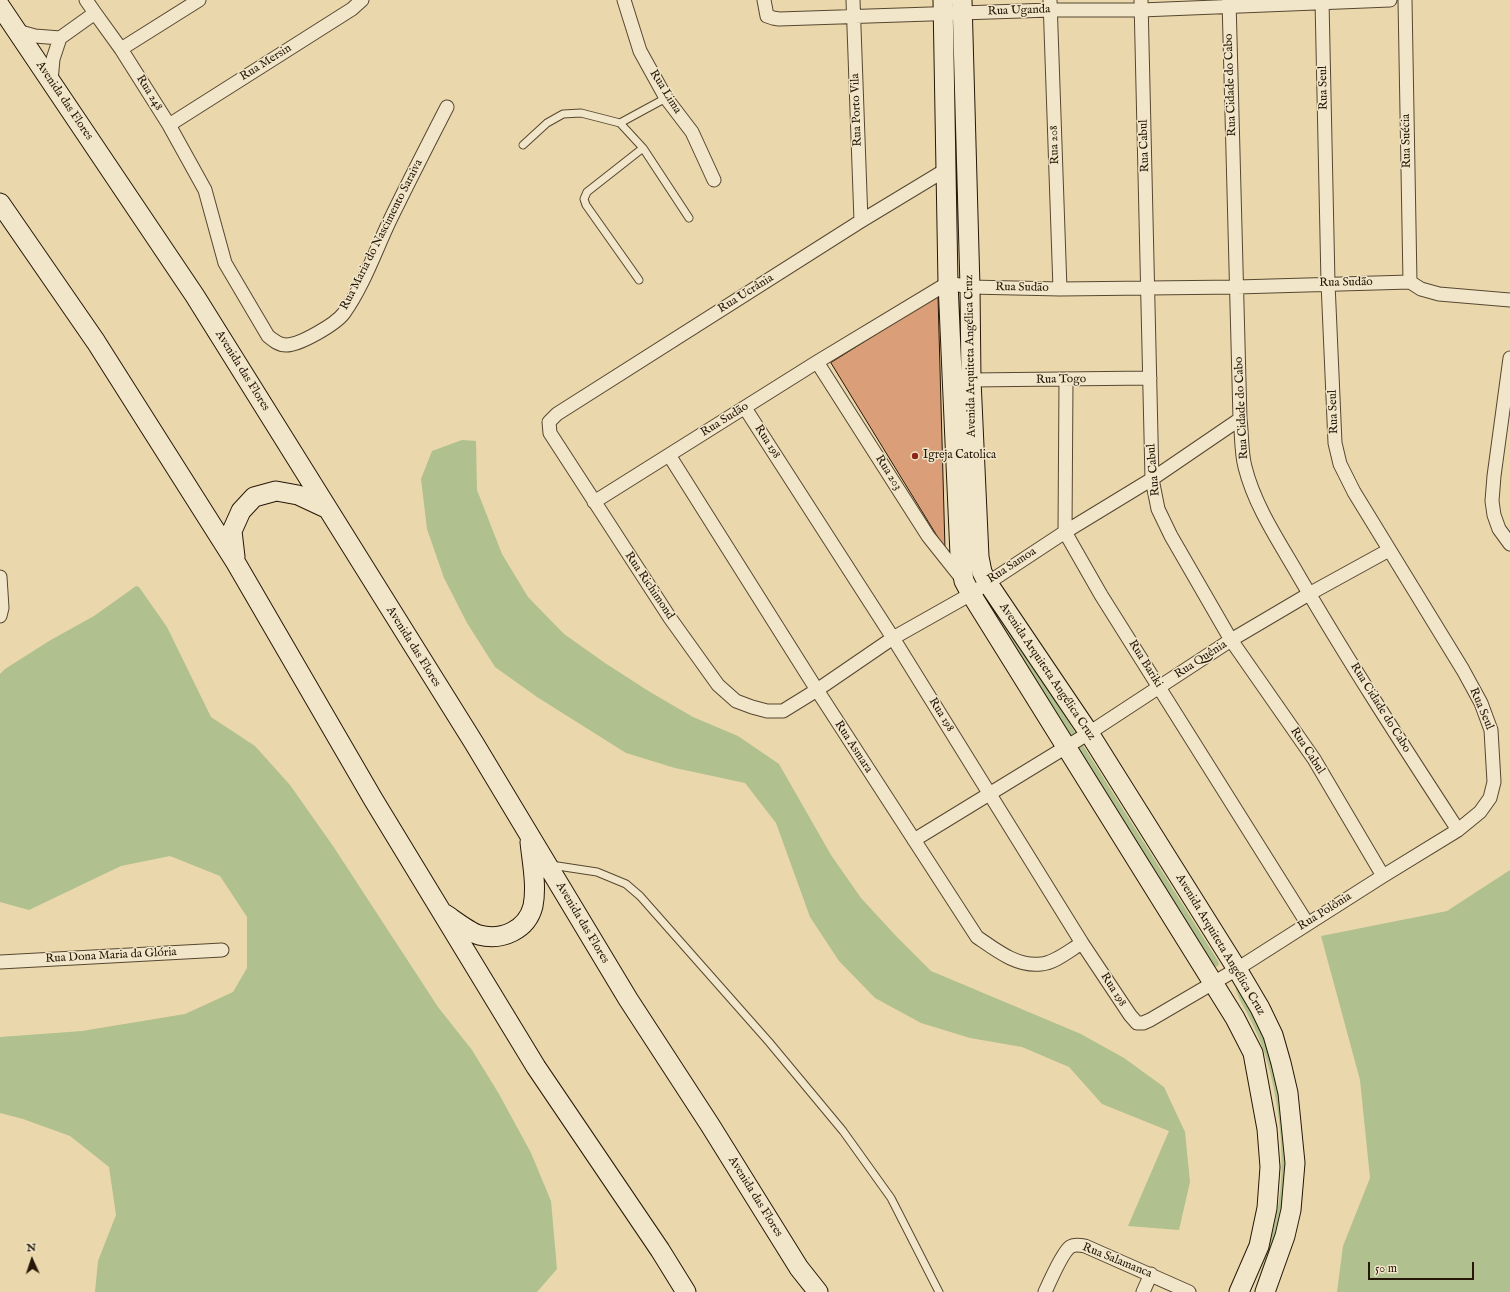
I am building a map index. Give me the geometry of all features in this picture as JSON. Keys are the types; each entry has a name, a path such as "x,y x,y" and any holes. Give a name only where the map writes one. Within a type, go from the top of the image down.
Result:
{"main road":[{"name":"Avenida das Flores","path":"0,6 195,296 474,743 655,1042 710,1125 799,1268 818,1292"},
{"name":"Avenida Arquiteta Angélica Cruz","path":"963,6 971,380 977,542 982,572 987,582 1089,733 1237,969 1260,1008 1273,1035 1288,1093 1295,1163 1291,1210 1285,1236 1265,1292"},
{"name":"Avenida Arquiteta Angélica Cruz","path":"943,7 948,283 960,555 967,588 1235,1018 1253,1053 1267,1129 1270,1167 1267,1208 1259,1246 1239,1292"},
{"path":"0,203 96,342 236,563 373,799 536,1067 660,1250 686,1292"},
{"path":"236,563 232,531 241,511 254,497 276,491 298,495 328,509"},
{"path":"442,912 478,935 493,936 512,932 524,925 532,907 534,884 530,835"}],"street":[{"name":"Rua 248","path":"86,0 121,49 169,125 205,190"},
{"path":"121,49 199,0"},
{"name":"Rua Mersin","path":"169,125 352,9 362,0"},
{"name":"Rua Lima","path":"624,0 640,51 666,98 692,132 714,180"},
{"name":"Rua Uganda","path":"764,0 765,10 768,16 779,19 853,16 963,6 1229,4 1390,0"},
{"name":"Rua Porto Vila","path":"853,0 861,221"},
{"name":"Rua Suécia","path":"1405,0 1410,282"},
{"name":"Rua Seul","path":"1322,1 1328,283 1335,443 1340,464 1347,478 1481,702 1491,730 1494,782"},
{"name":"Rua Cidade do Cabo","path":"1229,4 1240,419 1245,466 1253,492 1264,516 1309,594 1382,712 1458,830"},
{"name":"Rua 208","path":"1050,5 1060,289"},
{"name":"Rua Cabul","path":"1141,5 1152,479 1158,509 1232,640 1314,759 1383,876"},
{"path":"51,80 53,59 60,38 94,13"},
{"path":"17,31 35,36 60,38"},
{"name":"Rua Maria do Nascimento Saraiva","path":"205,190 225,262 268,336 276,343 286,345 298,343 322,330 343,314 356,292 392,216 447,107"},
{"name":"Rua Ucrânia","path":"549,422 557,414 861,221 947,169"},
{"path":"0,219 8,224 31,248"},
{"name":"Rua Sudão","path":"594,502 817,362 948,283 970,287 1060,289 1237,287 1328,283 1410,282 1421,289 1439,294 1510,300"},
{"path":"1510,358 1492,501 1494,516 1499,529 1510,544"},
{"name":"Rua 203","path":"817,362 928,536 967,588"},
{"name":"Rua Togo","path":"971,380 1150,378"},
{"path":"1065,532 1066,380"},
{"name":"Rua 198","path":"745,408 893,638 1082,942 1130,1015 1137,1023"},
{"name":"Rua Samoa","path":"783,711 817,690 967,588 987,582 1152,479 1240,419"},
{"name":"Rua Richimond","path":"549,422 550,433 594,502 670,618 718,685 736,701 767,711 783,711"},
{"name":"Rua Asmara","path":"669,455 817,690 977,937 1000,953 1022,963 1042,964 1054,959 1082,942"},
{"name":"Rua Bariki","path":"1065,532 1102,595 1307,923"},
{"name":"Rua Quênia","path":"914,840 1065,746 1089,733 1232,640 1309,594 1389,550"},
{"path":"0,577 2,608 0,616"},
{"name":"Rua Polônia","path":"1137,1023 1143,1023 1150,1020 1237,969 1307,923 1458,830 1480,812 1490,798 1494,782"},
{"name":"Rua Dona Maria da Glória","path":"0,962 222,950"},
{"name":"Rua Salamanca","path":"1045,1292 1064,1254 1069,1248 1075,1245 1085,1246 1189,1292"},
{"path":"1143,1292 1151,1274"}],"lane":[{"path":"620,123 666,98"},
{"path":"522,145 547,123 563,114 581,113 620,123 642,148 689,218"},
{"path":"639,280 586,206 584,199 587,192 642,148"},
{"path":"547,865 597,872 626,884 640,896 768,1042 843,1131 891,1198 939,1292"}],"green space":[{"path":"462,440 476,441 477,490 502,554 528,597 564,634 650,692 693,717 738,736 779,764 831,855 861,898 931,971 1081,1034 1124,1058 1164,1087 1185,1132 1190,1182 1179,1230 1128,1226 1169,1131 1102,1104 1069,1067 1022,1047 970,1038 921,1023 875,998 839,961 810,917 776,823 745,783 675,768 626,753 537,697 495,667 467,623 444,578 427,529 421,479 432,451"},
{"path":"136,586 139,587 167,627 211,717 255,746 290,785 333,846 438,1007 472,1050 499,1094 531,1153 551,1201 557,1269 537,1292 95,1292 98,1261 116,1215 109,1167 70,1136 23,1119 0,1113 0,1037 82,1031 185,1014 233,992 247,968 247,917 220,876 170,856 121,866 29,910 0,902 0,674 5,669 49,641 94,616"},
{"path":"989,603 994,603 1218,961 1218,966 1215,967 1213,965"},
{"path":"1510,870 1510,1292 1337,1292 1343,1246 1370,1178 1360,1080 1321,936 1447,911"},
{"path":"1235,984 1238,984 1255,1012 1272,1055 1286,1119 1289,1169 1284,1215 1261,1292 1254,1292 1271,1239 1278,1207 1282,1173 1281,1137 1273,1084 1262,1045 1242,1004"}],"building":[{"name":"Igreja Catolica","path":"938,296 945,549 831,363"}],"place":[{"name":"Igreja Catolica","path":"915,456"}]}
